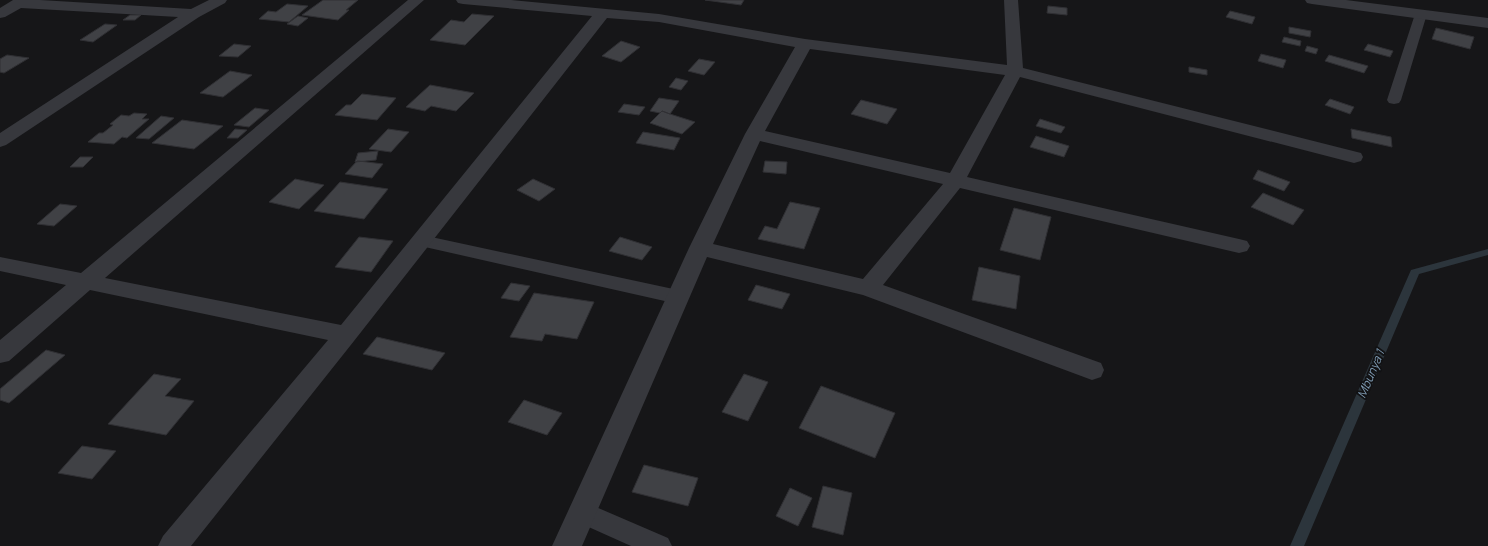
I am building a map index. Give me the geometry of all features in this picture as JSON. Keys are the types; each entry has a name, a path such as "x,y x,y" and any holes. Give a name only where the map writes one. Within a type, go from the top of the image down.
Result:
{"street":[{"path":"0,141 194,14 220,0"},
{"path":"0,354 417,0"},
{"path":"463,0 603,13 659,12 805,44 1015,71 1354,157"},
{"path":"868,288 956,180 1015,71 1011,0"},
{"path":"1312,0 1488,23"},
{"path":"0,14 21,2 194,14"},
{"path":"173,546 422,241 603,13"},
{"path":"567,546 700,248 754,134 805,44"},
{"path":"754,134 1239,246"},
{"path":"700,248 868,288 1092,370"},
{"path":"0,264 346,335"}],"lane":[{"path":"1394,100 1421,14"},
{"path":"422,241 678,297"},
{"path":"582,512 659,546"}],"building":[{"path":"323,0 358,0 346,10 349,10 338,20 302,15"},
{"path":"705,0 744,0 741,5"},
{"path":"287,4 308,6 289,22 259,19 268,11 276,12"},
{"path":"1048,6 1067,8 1067,15 1047,13"},
{"path":"1230,11 1255,17 1252,24 1226,17"},
{"path":"472,14 494,16 465,45 430,40 451,20 464,22"},
{"path":"130,15 141,15 135,20 123,20"},
{"path":"298,16 308,18 298,26 287,24"},
{"path":"105,24 117,25 93,42 80,40"},
{"path":"1289,27 1311,31 1310,37 1289,33"},
{"path":"1436,28 1474,37 1470,49 1432,39"},
{"path":"1284,37 1301,41 1300,46 1282,42"},
{"path":"621,41 640,47 621,62 602,56"},
{"path":"234,44 251,46 238,57 219,56"},
{"path":"1368,44 1393,51 1390,57 1364,50"},
{"path":"1307,46 1318,49 1316,54 1305,51"},
{"path":"1261,54 1286,60 1283,68 1258,61"},
{"path":"7,55 29,58 4,73 0,72 0,59"},
{"path":"1329,55 1368,66 1364,73 1325,61"},
{"path":"699,59 715,62 704,75 688,71"},
{"path":"1189,67 1207,70 1207,75 1189,72"},
{"path":"230,71 252,75 223,97 200,93"},
{"path":"676,78 688,81 681,90 669,87"},
{"path":"430,85 474,93 456,111 431,106 425,111 406,107"},
{"path":"362,94 396,98 377,120 335,115 346,105 351,105"},
{"path":"659,98 679,101 670,114 662,111 660,113 650,111"},
{"path":"1330,99 1354,107 1350,114 1325,105"},
{"path":"861,100 897,109 887,124 851,114"},
{"path":"624,104 645,107 639,115 618,112"},
{"path":"255,108 269,110 249,127 234,125"},
{"path":"662,111 695,122 682,134 650,123"},
{"path":"134,113 147,114 142,119 149,119 127,138 122,137 114,144 88,142 99,133 103,133 113,125 110,124 121,115 129,116"},
{"path":"161,116 174,118 149,139 136,138"},
{"path":"1040,119 1065,127 1061,133 1036,126"},
{"path":"182,120 223,126 194,149 152,143"},
{"path":"235,129 247,130 238,138 227,138"},
{"path":"388,129 409,132 391,152 369,149"},
{"path":"1351,129 1391,137 1392,147 1352,138"},
{"path":"643,132 680,138 674,150 636,143"},
{"path":"1036,136 1069,146 1064,157 1030,147"},
{"path":"378,151 376,160 355,162 358,153"},
{"path":"80,157 93,157 83,167 70,167"},
{"path":"357,161 383,164 372,178 345,174"},
{"path":"765,161 787,162 786,174 763,172"},
{"path":"1258,170 1290,182 1284,191 1253,179"},
{"path":"295,179 324,185 299,209 269,202"},
{"path":"533,179 555,189 539,201 517,190"},
{"path":"340,182 388,189 364,219 314,211"},
{"path":"1263,193 1304,210 1293,225 1251,207"},
{"path":"790,202 820,208 804,249 758,239 765,226 777,229"},
{"path":"60,204 77,206 54,226 37,224"},
{"path":"1014,208 1051,217 1040,260 1000,250"},
{"path":"359,237 393,241 371,272 335,267"},
{"path":"620,237 652,247 642,260 609,251"},
{"path":"979,267 1020,276 1016,309 972,300"},
{"path":"511,283 530,286 519,301 501,298"},
{"path":"756,285 790,294 782,309 748,300"},
{"path":"534,293 594,302 577,339 545,334 542,341 510,337"},
{"path":"377,337 445,353 432,370 363,354"},
{"path":"46,350 65,355 9,403 0,400 0,389"},
{"path":"154,374 181,379 165,396 194,401 166,435 108,424"},
{"path":"744,374 768,382 748,421 722,412"},
{"path":"821,386 895,413 875,458 799,428"},
{"path":"524,400 562,413 547,435 508,422"},
{"path":"82,446 116,451 92,479 58,473"},
{"path":"644,465 698,478 688,506 632,492"},
{"path":"823,486 852,493 843,535 812,527"},
{"path":"790,488 812,498 798,526 776,516"}],"waterway":[{"name":"Mbunya 1","path":"1297,546 1415,272 1488,252"}]}
